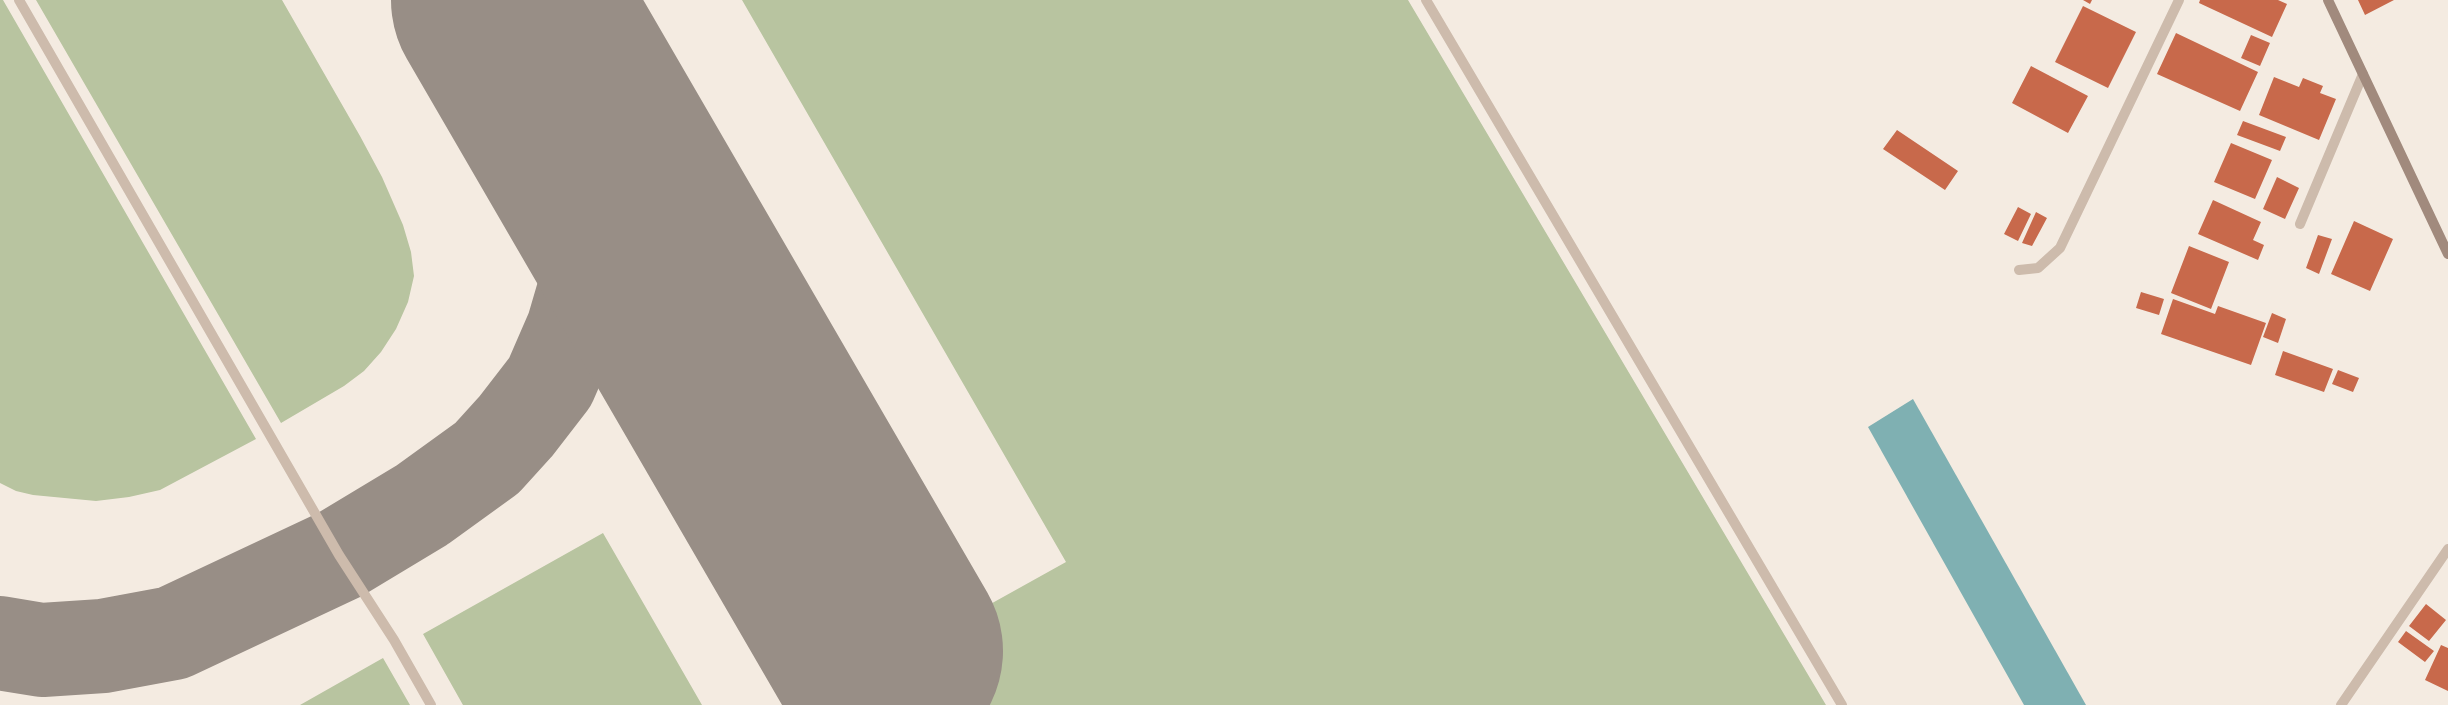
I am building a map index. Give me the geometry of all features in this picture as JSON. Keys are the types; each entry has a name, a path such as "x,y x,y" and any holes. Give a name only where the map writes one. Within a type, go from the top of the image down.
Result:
{"street":[{"path":"19,0 339,555 394,640 431,705"},
{"path":"1426,0 1842,705"},
{"path":"2019,270 2038,268 2060,248 2179,0"},
{"path":"2328,0 2448,254"},
{"path":"2300,224 2364,74"},
{"path":"2341,705 2448,549"}],"green space":[{"path":"0,0 3,0 256,439 160,490 129,497 96,501 33,495 16,491 0,483"},
{"path":"36,0 282,0 382,177 403,225 411,252 414,276 408,302 396,329 381,352 364,371 344,386 281,423"},
{"path":"742,0 1408,0 1826,705 809,705 1066,562"},
{"path":"603,533 702,705 463,705 423,634"},
{"path":"383,658 410,705 300,705"}],"water":[{"path":"1913,399 2086,705 2024,705 1868,427"}],"building":[{"path":"2083,0 2092,0 2090,4"},
{"path":"2200,0 2278,0 2287,4 2272,37 2199,3"},
{"path":"2358,0 2394,0 2365,15"},
{"path":"2083,6 2136,32 2108,88 2055,62"},
{"path":"2176,33 2258,72 2240,111 2157,74"},
{"path":"2251,35 2270,43 2260,66 2241,58"},
{"path":"2031,66 2088,96 2068,133 2012,103"},
{"path":"2274,77 2299,87 2303,78 2323,86 2320,93 2336,99 2319,140 2259,115"},
{"path":"2243,121 2286,137 2280,151 2237,135"},
{"path":"1897,130 1958,171 1945,190 1883,149"},
{"path":"2231,143 2272,160 2255,199 2214,182"},
{"path":"2277,177 2299,188 2285,219 2263,209"},
{"path":"2213,200 2261,222 2253,240 2264,245 2258,260 2198,234"},
{"path":"2018,207 2031,214 2018,241 2004,234"},
{"path":"2036,212 2047,218 2032,246 2022,243"},
{"path":"2354,221 2393,239 2370,291 2331,274"},
{"path":"2318,235 2332,239 2319,274 2306,268"},
{"path":"2189,246 2229,262 2211,309 2171,293"},
{"path":"2141,292 2164,299 2159,315 2136,308"},
{"path":"2173,299 2215,314 2218,306 2266,323 2251,365 2161,334"},
{"path":"2272,313 2286,319 2278,343 2263,337"},
{"path":"2283,351 2333,369 2324,392 2275,375"},
{"path":"2338,370 2359,378 2353,392 2332,384"},
{"path":"2426,604 2446,620 2429,641 2409,626"},
{"path":"2406,631 2434,651 2425,662 2398,642"},
{"path":"2441,645 2448,648 2448,691 2425,680"}],"taxiway":[{"path":"0,643 42,650 103,646 173,633 339,555 422,505 487,458 516,426 550,382 573,329 590,271 594,224 591,186 578,121"}],"runway":[{"path":"508,0 886,651"}]}
